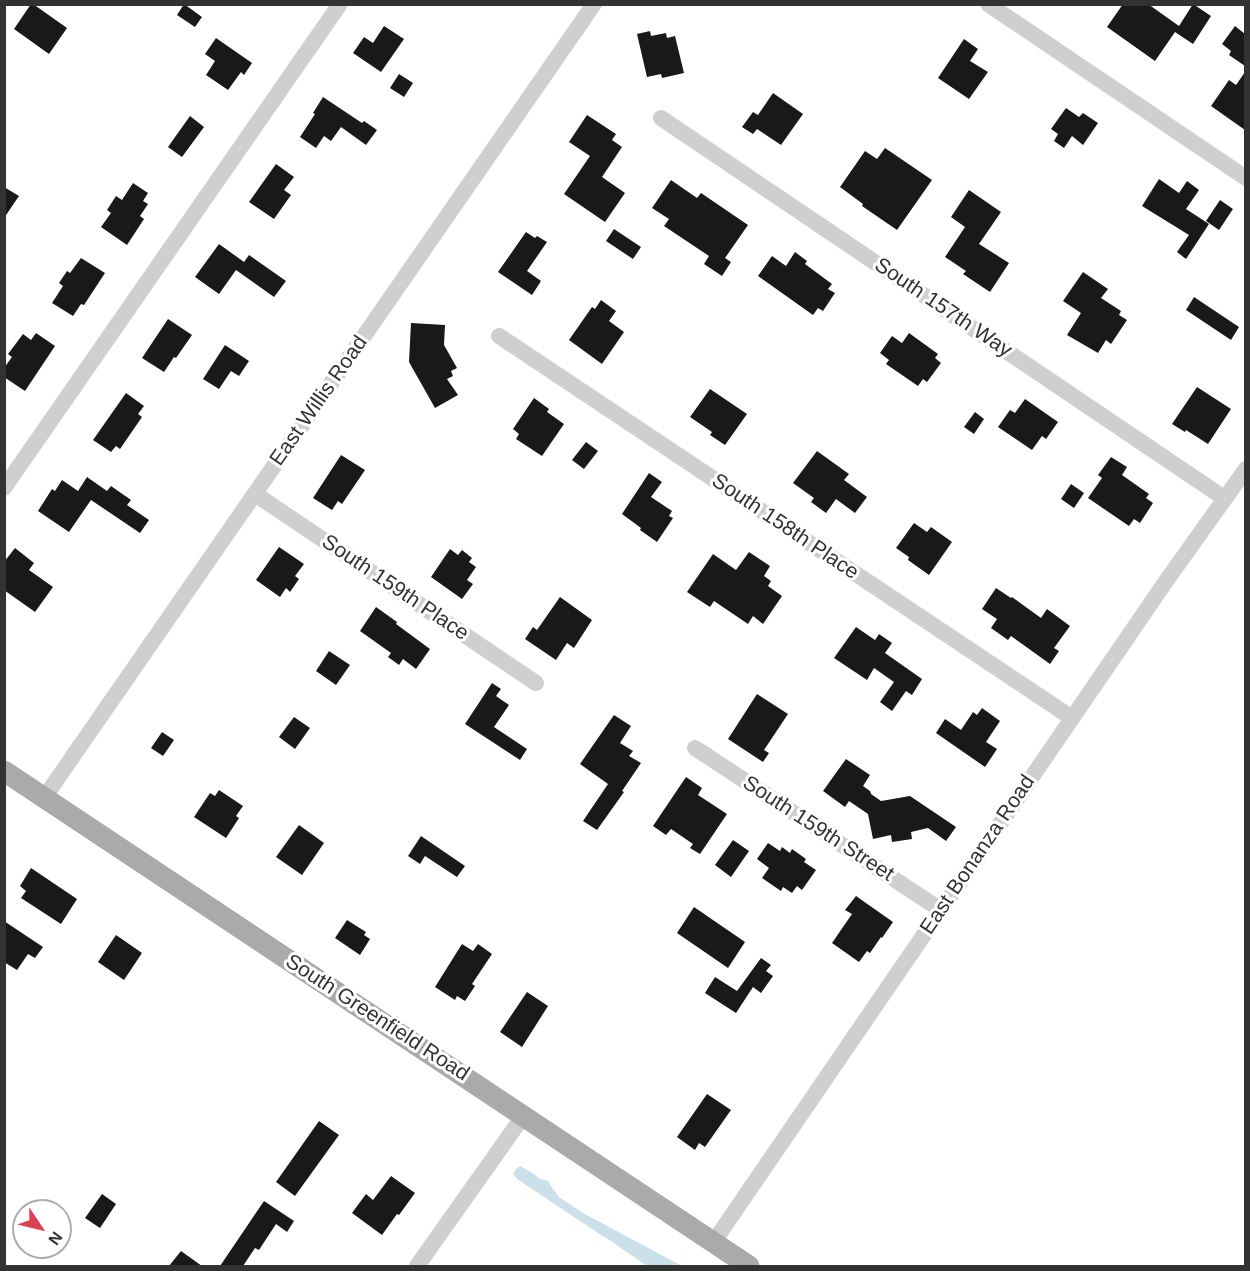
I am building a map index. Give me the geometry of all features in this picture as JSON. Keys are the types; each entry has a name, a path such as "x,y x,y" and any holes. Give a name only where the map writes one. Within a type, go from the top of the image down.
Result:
{"main road":[{"name":"South Greenfield Road","path":"4,771 749,1266"}],"street":[{"path":"4,489 340,4"},
{"name":"East Willis Road","path":"44,798 594,4"},
{"path":"988,4 1245,177"},
{"name":"South 157th Way","path":"662,118 1224,498"},
{"name":"South 158th Place","path":"499,336 1072,718"},
{"name":"East Bonanza Road","path":"713,1243 1245,469"},
{"name":"South 159th Place","path":"255,494 536,683"},
{"name":"South 159th Street","path":"696,748 941,910"},
{"path":"417,1266 524,1115"}],"water":[{"path":"520,1166 540,1179 549,1181 559,1197 583,1213 682,1266 647,1266 517,1179 513,1174"}],"building":[{"path":"31,4 67,28 49,54 14,29"},
{"path":"184,4 202,17 195,27 177,15"},
{"path":"1123,4 1148,4 1179,26 1193,4 1211,16 1193,44 1175,32 1155,61 1107,27"},
{"path":"384,26 404,39 381,72 353,53 364,37 373,43"},
{"path":"1235,26 1245,34 1245,66 1229,55 1231,51 1222,44"},
{"path":"650,31 651,36 666,33 667,38 675,36 684,73 662,78 661,74 647,77 637,34"},
{"path":"216,38 252,63 244,75 241,72 228,90 206,75 215,61 205,54"},
{"path":"964,39 978,49 970,61 988,72 969,99 938,78"},
{"path":"1245,72 1245,130 1211,106 1229,80 1236,85"},
{"path":"399,74 413,83 404,97 390,88"},
{"path":"773,93 803,114 781,145 757,129 753,134 742,127 753,112 758,115"},
{"path":"323,97 362,123 364,121 377,130 366,145 341,127 331,141 324,136 316,148 300,137"},
{"path":"1066,108 1079,117 1083,113 1098,123 1083,145 1072,136 1064,148 1054,141 1058,134 1051,129"},
{"path":"587,115 616,134 612,140 622,147 602,177 625,193 605,222 564,194 590,156 569,142"},
{"path":"190,116 204,127 182,157 168,147"},
{"path":"885,148 932,180 897,230 862,206 863,204 840,187 865,151 877,159"},
{"path":"276,164 294,177 284,190 291,195 274,219 249,202"},
{"path":"1159,179 1179,193 1187,181 1199,190 1186,209 1209,224 1186,259 1177,252 1189,235 1142,206"},
{"path":"671,180 697,198 701,193 748,225 725,258 731,262 722,276 704,264 709,256 664,226 669,219 652,208"},
{"path":"133,183 148,193 143,201 148,204 140,216 144,219 127,245 101,227 111,213 107,210 116,196 122,200"},
{"path":"4,187 19,196 4,218"},
{"path":"969,190 1001,212 979,244 1009,263 990,292 963,274 966,271 945,257 965,227 951,217"},
{"path":"1220,200 1233,209 1219,230 1206,221"},
{"path":"614,229 641,247 633,259 606,241"},
{"path":"526,232 547,242 527,271 541,281 532,295 498,272"},
{"path":"219,244 244,262 249,255 286,281 274,297 236,270 219,294 195,277"},
{"path":"795,252 807,261 805,264 832,284 828,289 835,293 823,311 818,308 813,315 758,276 772,256 786,266"},
{"path":"81,258 105,273 84,305 81,304 73,316 52,303 63,286 59,283 67,271 70,273"},
{"path":"1083,272 1108,289 1101,298 1121,311 1119,315 1127,320 1111,344 1106,340 1098,353 1067,335 1081,313 1063,301"},
{"path":"1194,297 1239,327 1231,340 1186,310"},
{"path":"601,300 616,311 609,321 624,332 602,364 569,340 592,307 595,309"},
{"path":"168,319 192,335 164,372 142,358"},
{"path":"411,323 445,325 444,345 457,368 451,371 453,376 447,379 458,395 435,408 409,362"},
{"path":"36,333 55,346 25,391 4,377 4,368 12,357 8,354 23,334 31,340"},
{"path":"909,333 938,354 935,358 941,363 927,382 923,379 918,386 886,364 889,360 880,353 892,336 902,343"},
{"path":"225,345 249,361 239,376 231,371 219,389 203,379"},
{"path":"1197,387 1231,409 1208,444 1172,424"},
{"path":"710,389 747,414 725,445 710,435 712,432 690,417"},
{"path":"126,393 144,406 138,414 142,417 120,449 116,446 111,452 93,440"},
{"path":"534,398 549,409 547,412 564,424 542,456 516,439 519,434 513,429"},
{"path":"1025,399 1058,422 1046,439 1042,436 1032,450 998,427 1010,410 1015,413"},
{"path":"975,412 984,419 974,434 964,427"},
{"path":"586,442 598,451 584,469 572,460"},
{"path":"817,451 849,474 844,480 867,497 855,513 836,499 826,513 811,502 814,498 793,483"},
{"path":"341,455 365,470 342,504 338,501 332,510 313,498"},
{"path":"1111,457 1127,467 1122,475 1149,494 1146,498 1153,503 1140,523 1134,519 1129,526 1088,498 1102,478 1098,475"},
{"path":"649,473 662,482 651,497 672,511 669,516 673,518 657,542 622,514"},
{"path":"87,477 107,491 111,486 131,500 127,505 149,520 140,533 91,500 69,532 38,511 52,489 55,491 62,480 78,491"},
{"path":"1071,484 1084,493 1074,508 1061,499"},
{"path":"914,523 927,532 931,527 952,542 929,575 896,548"},
{"path":"279,547 304,564 295,576 299,579 290,592 286,588 280,597 256,580"},
{"path":"15,548 34,563 29,570 53,587 35,612 4,590 4,562"},
{"path":"450,549 458,555 462,550 472,558 469,562 476,567 467,580 473,584 462,599 431,577"},
{"path":"749,552 770,566 764,576 771,581 768,586 782,596 763,624 753,616 748,624 714,601 710,607 687,592 713,554 736,570"},
{"path":"996,588 1041,618 1047,609 1070,626 1054,648 1059,651 1050,664 1011,636 1008,640 991,628 997,619 982,609"},
{"path":"560,597 592,620 574,648 567,643 556,660 525,639 533,627 537,630"},
{"path":"376,607 430,649 416,669 403,659 399,665 388,657 391,653 360,631"},
{"path":"856,627 875,640 879,634 892,643 885,653 922,679 912,695 906,691 892,711 880,702 894,682 874,668 867,680 834,658"},
{"path":"329,651 350,665 336,685 316,671"},
{"path":"492,683 501,689 496,696 509,705 494,727 527,749 520,760 465,724"},
{"path":"757,694 788,714 764,750 769,753 763,762 728,739"},
{"path":"982,708 1000,721 986,742 997,749 985,767 936,733 945,719 961,730 973,712 977,715"},
{"path":"614,715 631,726 620,743 633,751 629,756 641,763 597,830 583,821 608,784 580,764"},
{"path":"294,717 310,728 295,749 279,737"},
{"path":"162,732 174,740 163,756 151,748"},
{"path":"846,759 870,775 863,786 881,801 910,796 956,827 946,841 928,828 911,832 912,839 892,842 891,835 873,839 868,814 849,801 845,807 823,791"},
{"path":"686,777 702,788 698,795 727,814 700,854 690,848 693,844 671,829 666,835 653,826"},
{"path":"219,790 243,806 236,816 239,818 226,838 194,817 210,793 215,796"},
{"path":"299,825 324,843 302,875 276,857"},
{"path":"421,836 465,866 457,877 425,856 420,864 408,856"},
{"path":"733,840 749,851 731,877 715,865"},
{"path":"768,843 780,851 782,847 790,853 792,849 806,859 804,862 816,870 802,890 797,886 792,893 783,887 781,891 762,878 769,868 757,859"},
{"path":"31,868 77,899 61,924 21,898 26,891 20,886"},
{"path":"856,896 893,922 870,953 867,951 859,962 832,943 852,914 845,910"},
{"path":"694,907 745,942 728,968 677,933"},
{"path":"347,920 366,932 364,935 370,939 360,955 335,938"},
{"path":"4,921 43,947 35,958 28,954 17,970 4,962"},
{"path":"116,935 142,953 124,980 98,962"},
{"path":"462,944 473,951 478,944 492,954 472,984 475,986 465,1001 457,996 455,1000 435,987"},
{"path":"761,958 771,965 766,971 773,976 761,993 753,987 736,1013 705,993 715,977 737,991"},
{"path":"527,992 548,1006 522,1047 500,1032"},
{"path":"707,1094 731,1110 705,1147 699,1143 695,1150 677,1137"},
{"path":"319,1121 339,1135 295,1196 276,1182"},
{"path":"391,1176 415,1193 382,1235 352,1213 366,1194 373,1200"},
{"path":"102,1194 116,1204 100,1228 85,1218"},
{"path":"264,1201 294,1221 287,1232 276,1224 259,1250 255,1248 243,1266 220,1266"},
{"path":"181,1251 202,1266 169,1266"}]}
